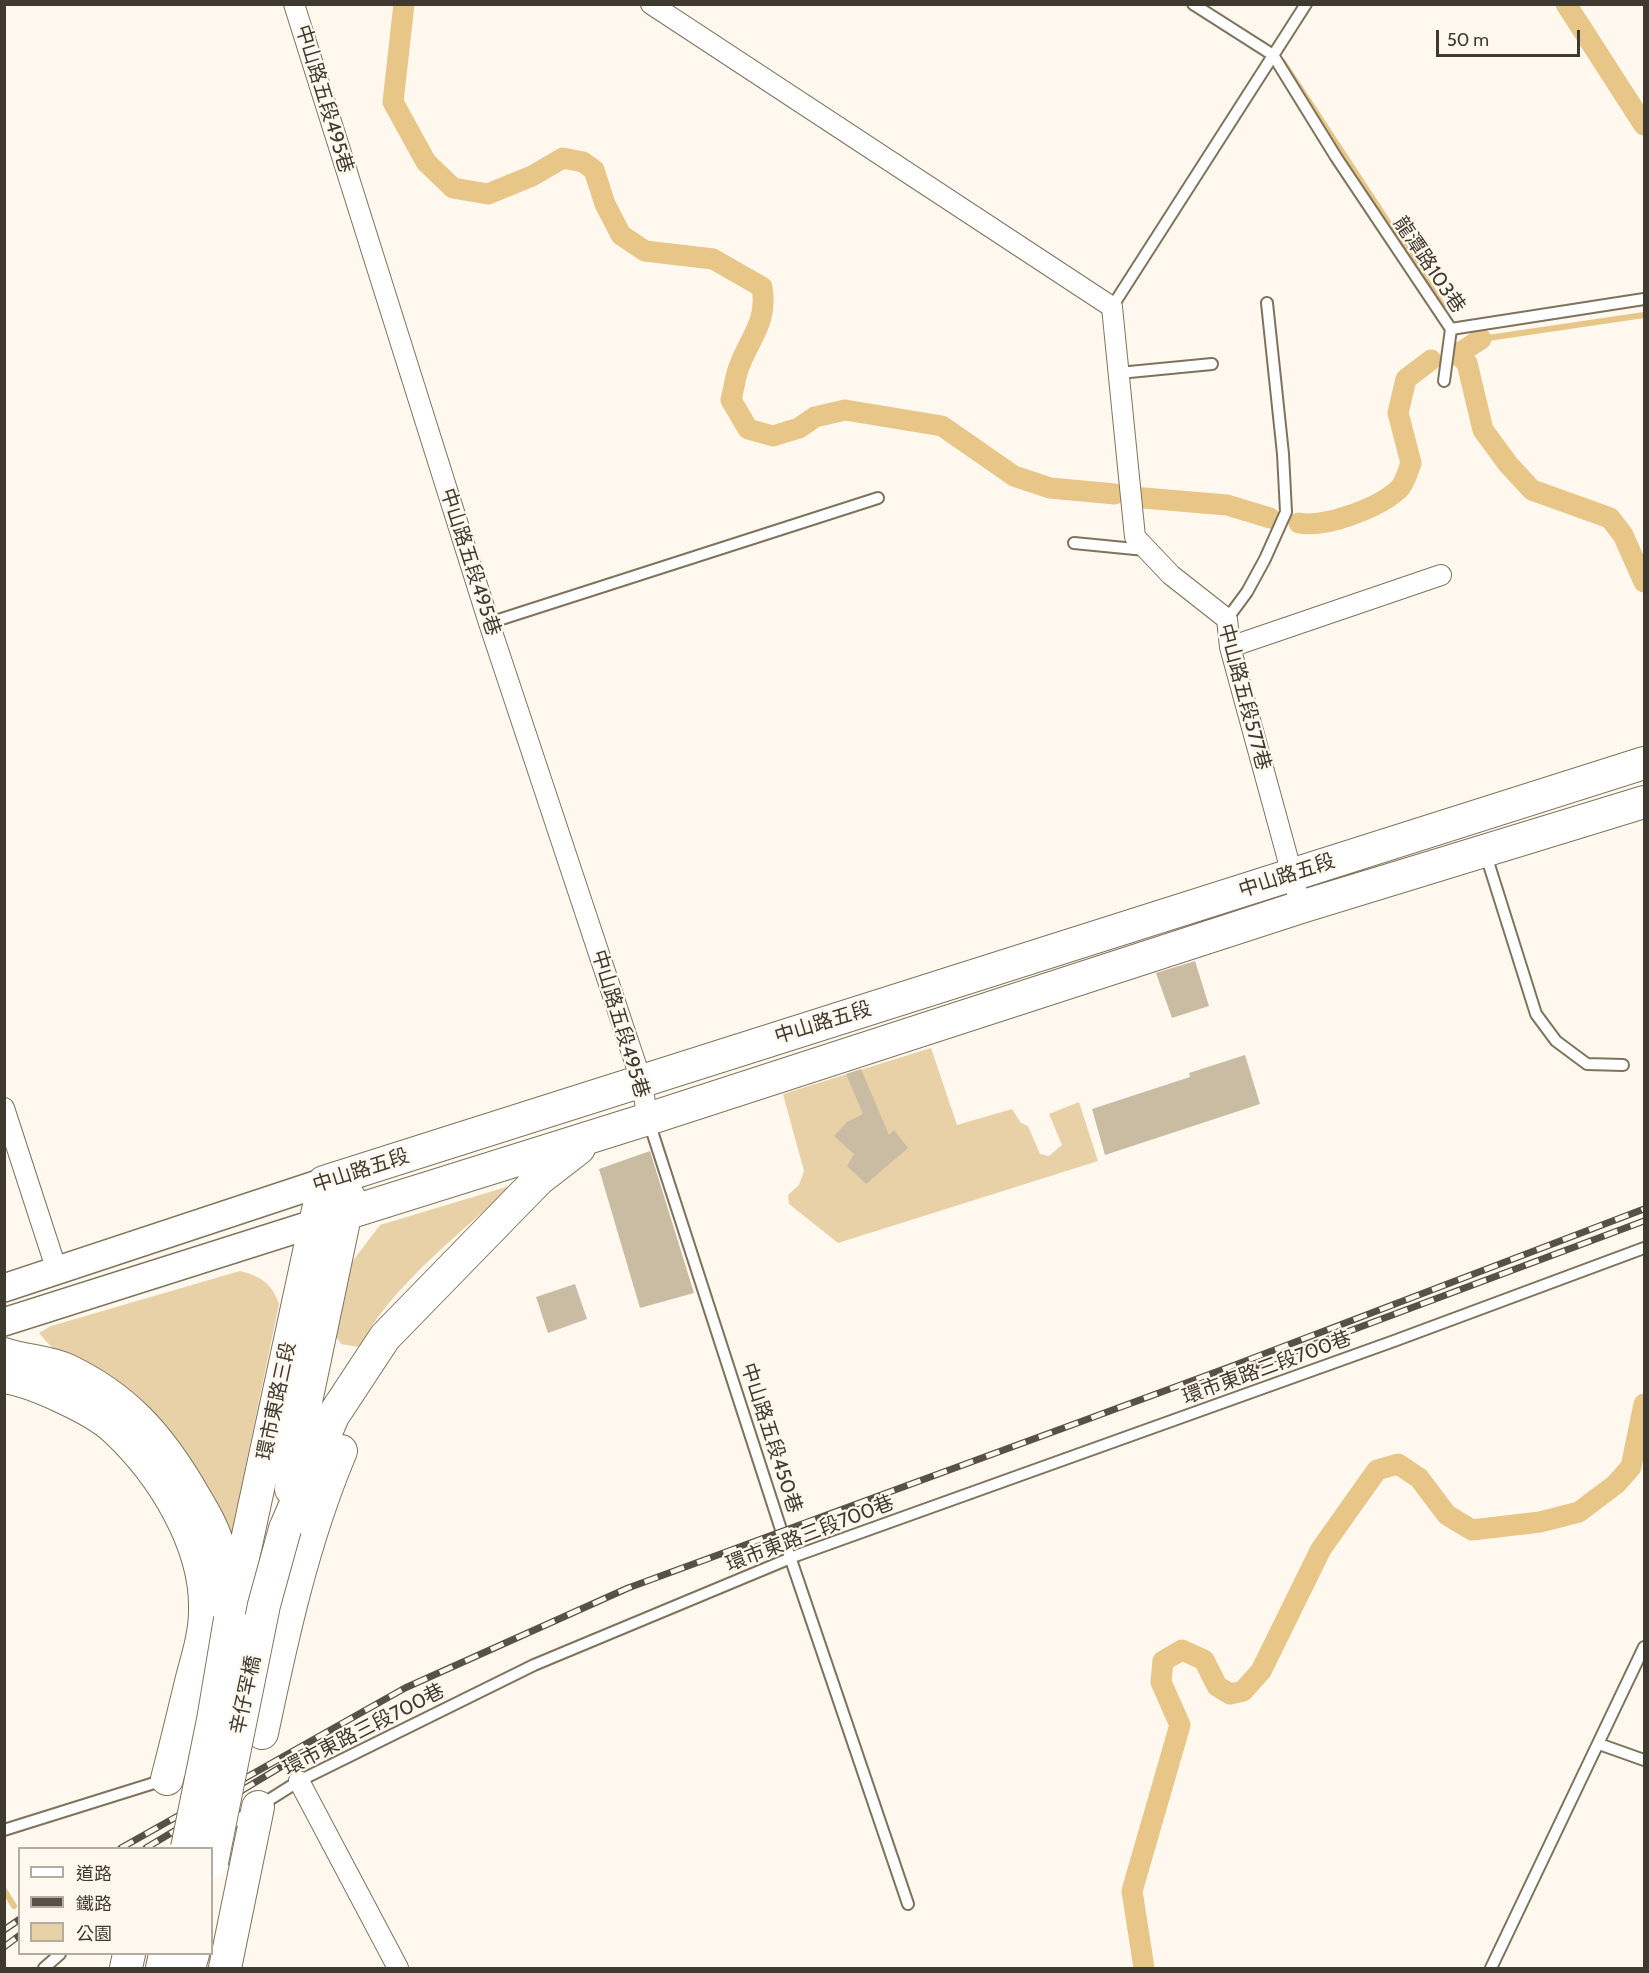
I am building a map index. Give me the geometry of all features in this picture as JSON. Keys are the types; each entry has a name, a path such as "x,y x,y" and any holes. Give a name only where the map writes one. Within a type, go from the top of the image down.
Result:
{"main road":[{"name":"中山路五段","path":"324,1182 1644,763"},
{"name":"中山路五段","path":"316,1223 648,1119 1301,907 1644,802"},
{"path":"285,1529 333,1416 385,1338 539,1179 596,1135"},
{"name":"環市東路三段","path":"285,1529 296,1449 354,1173"},
{"name":"環市東路三段","path":"231,1619 324,1182"},
{"path":"262,1733 298,1577 329,1479 366,1392 433,1289"},
{"path":"4,1354 23,1361 64,1369 101,1388 127,1408 155,1435 204,1512 218,1543 231,1619"},
{"path":"4,1377 17,1379 69,1401 113,1427 147,1463 175,1505 192,1542 204,1581 206,1612 201,1644 167,1779"},
{"name":"辛仔罕橋","path":"213,1857 264,1605 285,1529"},
{"name":"辛仔罕橋","path":"187,1847 231,1619"},
{"path":"225,1968 258,1807"}],"street":[{"name":"中山路五段495巷","path":"294,4 489,623 641,1080 648,1119"},
{"path":"651,4 1112,307"},
{"name":"中山路五段577巷","path":"1112,307 1135,537 1171,575 1227,619 1230,647 1301,907"},
{"path":"1230,647 1441,575"},
{"path":"4,1108 57,1271"},
{"name":"中山路五段","path":"4,1288 324,1182"},
{"name":"中山路五段","path":"4,1322 316,1223"},
{"path":"299,1781 398,1968"}],"lane":[{"name":"龍潭路103巷","path":"1193,4 1273,55 1336,157 1451,329 1644,299"},
{"path":"1112,307 1306,4"},
{"path":"1227,619 1247,592 1286,512 1284,454 1267,303"},
{"path":"1444,381 1451,329"},
{"path":"1119,373 1212,364"},
{"path":"489,623 878,498"},
{"path":"1074,543 1146,550"},
{"path":"1485,852 1536,1014 1556,1041 1587,1064 1623,1065"},
{"name":"中山路五段450巷","path":"648,1119 790,1559 908,1904"},
{"name":"環市東路三段700巷","path":"195,1847 299,1781 534,1665 790,1559 1394,1341 1644,1248"},
{"path":"1491,1968 1644,1647"},
{"path":"4,1830 167,1779 262,1733"},
{"path":"1599,1744 1644,1760"},
{"path":"44,1968 58,1955"}],"green space":[{"path":"931,1048 957,1125 1012,1109 1021,1123 1028,1126 1040,1154 1049,1156 1062,1145 1049,1114 1079,1102 1098,1161 838,1243 789,1204 788,1195 799,1185 804,1171 783,1094"},
{"path":"513,1185 409,1281 373,1324 359,1347 341,1344 334,1333 352,1262 380,1225"},
{"path":"240,1271 254,1275 269,1286 279,1304 229,1546 190,1461 181,1445 158,1417 129,1395 65,1357 39,1333 51,1326"}],"building":[{"path":"1195,961 1209,1006 1172,1018 1156,973"},
{"path":"1245,1055 1260,1104 1105,1155 1092,1109 1190,1077 1189,1073"},
{"path":"861,1069 889,1135 894,1130 908,1148 866,1184 847,1166 854,1154 834,1136 847,1122 863,1114 846,1074"},
{"path":"650,1151 694,1293 640,1308 599,1169"},
{"path":"575,1284 587,1319 548,1333 536,1297"}],"waterway":[{"path":"404,4 393,102 426,162 453,188 488,194 532,176 563,158 583,162 594,170 605,204 621,235 645,251 713,259 762,287 760,320 736,375 731,400 748,429 773,436 799,428 815,417 845,410 942,426 1014,476 1050,488 1115,494"},
{"path":"1566,4 1644,125"},
{"path":"1283,62 1443,306"},
{"path":"1481,339 1644,315"},
{"path":"1458,354 1481,339"},
{"path":"1457,354 1467,363 1483,430 1508,464 1532,490 1610,518 1623,535 1644,582"},
{"path":"1299,523 1310,524 1351,515 1379,503 1399,489 1411,463 1398,413 1406,379 1431,360"},
{"path":"1132,497 1227,505 1270,518"},
{"path":"1144,1968 1132,1891 1180,1725 1161,1682 1163,1661 1182,1650 1204,1660 1217,1686 1230,1694 1243,1691 1261,1671 1321,1549 1377,1470 1398,1464 1419,1478 1447,1515 1472,1530 1540,1522 1579,1512 1616,1484 1631,1467 1644,1404"},
{"path":"4,1890 14,1906"}],"railway":[{"path":"123,1847 405,1688 628,1588 1235,1365 1644,1209"},
{"path":"1237,1373 1644,1221"},
{"path":"148,1847 289,1762"},
{"path":"4,1930 18,1920"},
{"path":"4,1947 18,1936"}]}
